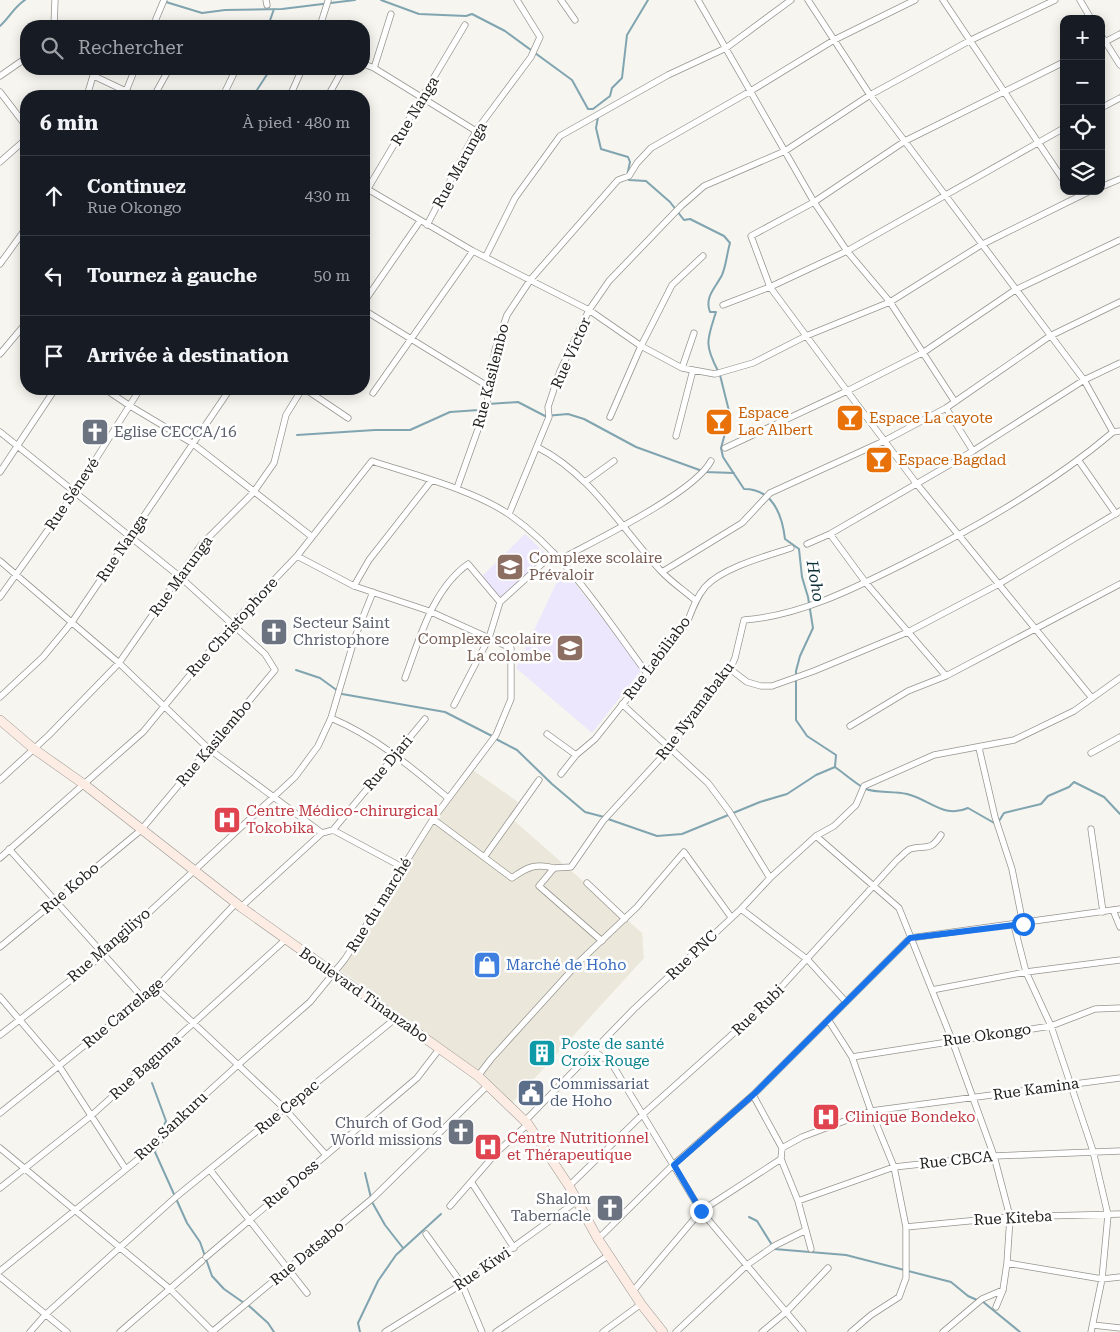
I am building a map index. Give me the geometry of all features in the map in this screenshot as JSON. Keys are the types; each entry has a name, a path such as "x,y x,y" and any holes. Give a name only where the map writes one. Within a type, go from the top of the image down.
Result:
{"street":[{"path":"54,20 55,0"},
{"name":"Rue Marunga","path":"427,225 476,132 531,57 535,44 540,38 517,0"},
{"path":"561,0 576,20"},
{"path":"698,0 749,92 814,202 847,251 890,302 955,402"},
{"path":"486,256 515,198 560,136 668,75 726,48 791,0"},
{"path":"808,0 870,95 1084,380 1113,432"},
{"path":"749,92 834,40 915,0"},
{"path":"943,0 1060,176"},
{"name":"Rue Victor","path":"509,514 549,417 548,406 560,371 589,310 609,281 681,206 704,186 785,151 870,95 969,41 1055,0"},
{"path":"1080,0 1089,15"},
{"path":"156,20 163,2"},
{"path":"322,20 327,4"},
{"path":"374,68 391,14"},
{"name":"Rue Nanga","path":"370,182 424,98 465,25"},
{"path":"1105,42 1120,34"},
{"path":"1105,46 1120,65"},
{"path":"0,76 20,62"},
{"path":"1060,64 905,141 814,202 750,236 770,287 806,336 916,483 1092,698"},
{"path":"370,66 424,98 476,132"},
{"path":"126,90 132,75"},
{"path":"157,90 166,75"},
{"path":"226,90 233,75"},
{"path":"293,90 299,75"},
{"path":"331,90 340,75"},
{"path":"89,90 94,76 120,90"},
{"path":"0,92 20,118"},
{"name":"Rue Kasilembo","path":"457,488 487,404 495,350 507,315 530,279 618,180 629,176 637,163 651,148 749,92"},
{"path":"1105,106 1120,98"},
{"path":"723,305 770,287 847,251 1060,130"},
{"path":"0,162 20,144"},
{"path":"1105,185 1120,179"},
{"path":"370,190 474,251 589,310 641,346 682,368 715,374 753,363 806,336 890,302 981,245 1081,195"},
{"name":"Rue Marunga","path":"370,293 420,221"},
{"path":"0,264 20,236"},
{"path":"725,448 847,391 924,352 1015,290 1120,241"},
{"path":"373,393 474,251"},
{"path":"610,418 641,346 672,284 702,256"},
{"path":"662,572 742,523 770,493 884,441 946,408 1050,336 1120,302"},
{"path":"370,314 489,387"},
{"path":"0,354 20,329"},
{"path":"682,368 694,333"},
{"path":"807,544 830,534 972,451 1084,380 1120,363"},
{"path":"676,436 693,370"},
{"path":"0,472 51,395"},
{"path":"114,395 192,443 253,493 311,536"},
{"name":"Rue Sénevé","path":"0,597 75,492 136,395"},
{"name":"Rue Nanga","path":"0,696 43,657 72,622 226,395"},
{"name":"Rue Marunga","path":"0,780 34,749 119,663 201,544 253,493 274,463 286,415 300,395"},
{"path":"313,395 348,418"},
{"path":"946,408 972,451"},
{"path":"0,432 179,576 232,624"},
{"path":"866,583 958,536 1079,461 1113,432 1120,432"},
{"path":"537,447 550,454 585,482 624,524 662,572 696,601"},
{"name":"Rue Christophore","path":"0,858 143,732 164,704 232,624 297,556 372,461 431,481"},
{"path":"585,482 614,461"},
{"path":"561,559 655,508 705,472 710,461"},
{"path":"730,669 747,682 761,686 772,686 908,632 999,584 1118,512 1079,461"},
{"path":"354,586 368,560 431,481 457,488 509,514 561,559 646,672"},
{"path":"830,534 866,583 946,676"},
{"name":"Rue Lebiliabo","path":"561,774 576,755 595,739 646,672 688,623 696,601 706,586 740,565 791,548"},
{"path":"454,705 489,638 500,602 554,553"},
{"path":"297,556 354,586 429,612 489,638"},
{"path":"0,561 119,663 209,749 322,833"},
{"path":"405,678 429,612 454,574 468,564 500,602"},
{"name":"Rue Nyamabaku","path":"554,868 571,867 605,819 670,748 730,669 735,658 744,620 768,618 808,606 866,583"},
{"path":"850,726 908,691 946,676 1120,584"},
{"name":"Rue Mangiliyo","path":"0,1035 19,1018 103,955 192,870 295,777 318,746 331,718 355,637 373,592"},
{"name":"Rue Kasilembo","path":"140,830 275,670 266,654 232,624"},
{"name":"Rue du marché","path":"334,972 433,819 494,737 512,700 511,648 489,638"},
{"path":"1023,924 1012,869 994,817 979,748 1014,740 1074,710 1120,678"},
{"path":"622,704 708,784 729,810 770,878"},
{"path":"331,718 353,727 395,754 448,798"},
{"name":"Rue Djari","path":"333,830 425,719"},
{"name":"Boulevard Tinanzabo","path":"0,720 34,749 85,785 238,905 478,1076 527,1123 569,1186 598,1239 641,1304 663,1332"},
{"path":"547,734 576,755"},
{"path":"1091,753 1120,737"},
{"name":"Rue PNC","path":"450,1206 497,1152 527,1123 594,1051 741,909 770,878 816,836 834,826 856,805 864,786 934,755 979,748"},
{"path":"485,856 539,780"},
{"path":"433,819 512,878 528,866 540,864 554,868 539,886 602,941"},
{"path":"1091,829 1103,912"},
{"name":"Rue Kobo","path":"0,947 140,830"},
{"path":"238,905 322,833 333,830 402,868"},
{"name":"Rue Rubi","path":"569,1186 642,1115 764,1006 808,960 897,860 910,850 927,849 935,844 941,835"},
{"path":"816,836 899,908 952,1040 994,1156 1010,1217 1007,1263 1002,1290 996,1307"},
{"path":"9,849 142,997"},
{"path":"478,1076 491,1059 580,961 625,919 684,852 731,917"},
{"path":"586,883 625,919"},
{"name":"Rue Carrelage","path":"0,1113 142,997 156,988 238,905"},
{"path":"741,909 808,960 846,1002"},
{"path":"598,1239 674,1165 753,1095 910,938 1023,924 1120,909"},
{"path":"1113,910 1120,927"},
{"path":"1014,924 1026,972 1051,1026 1093,1151 1108,1215 1102,1279 1091,1332"},
{"name":"Rue Baguma","path":"0,1188 92,1115 285,940"},
{"path":"932,990 1026,972 1120,960"},
{"name":"Rue Sankuru","path":"0,1271 74,1209 157,1144 176,1122 310,1002 334,972"},
{"path":"156,988 285,1108 326,1155"},
{"path":"0,997 59,1066 125,1168"},
{"name":"Rue Okongo","path":"852,1057 1051,1026 1095,1009 1120,1008"},
{"name":"Rue Cepac","path":"121,1247 177,1196 396,1018"},
{"path":"829,1021 852,1057 871,1112 894,1167 906,1227 906,1278 899,1297 870,1315 851,1332"},
{"name":"Rue Doss","path":"120,1332 417,1078 440,1048"},
{"path":"594,1051 612,1064 701,1211 803,1332"},
{"name":"Rue Kamina","path":"782,1148 802,1137 871,1112 1120,1078"},
{"name":"Rue Datsabo","path":"213,1332 373,1198 487,1086"},
{"path":"753,1095 782,1148 782,1159 798,1201 811,1250"},
{"path":"0,1148 170,1289 213,1332"},
{"name":"Rue CBCA","path":"798,1201 894,1167 994,1156 1120,1151"},
{"path":"633,1291 701,1211 782,1159"},
{"path":"210,1170 307,1293"},
{"path":"472,1183 514,1248"},
{"name":"Rue Kiwi","path":"385,1332 462,1284 577,1201"},
{"name":"Rue Kiteba","path":"906,1227 1010,1217 1120,1214"},
{"path":"676,1332 747,1265 772,1248 806,1230"},
{"path":"426,1234 462,1284 482,1332"},
{"path":"30,1332 45,1315 121,1247"},
{"path":"496,1332 609,1255"},
{"path":"1007,1263 1102,1279 1120,1277"},
{"path":"762,1332 786,1312 828,1268"},
{"path":"0,1276 67,1332"},
{"path":"943,1332 982,1299 1002,1290"},
{"path":"603,1332 641,1304"},
{"path":"1093,1325 1120,1328"}],"shaded area":[{"path":"525,534 547,555 500,599 480,578"},
{"path":"566,572 642,669 592,733 516,668 556,584"},
{"path":"470,768 518,802 510,817 642,933 644,958 512,1103 424,1031 340,970"}],"waterway":[{"path":"0,26 25,0"},
{"path":"166,2 202,13 225,10 282,9 355,0"},
{"path":"381,0 419,14 466,16 472,14 505,31 572,80 588,109 593,109"},
{"name":"Hoho","path":"593,109 610,96 612,88 622,78 627,35 648,0"},
{"path":"270,20 274,9"},
{"path":"257,90 267,75"},
{"name":"Hoho","path":"598,117 596,128 601,149 628,157 630,162 627,176 629,180 646,181 670,202 684,220 690,219 724,236 730,243 723,271 708,302 710,312 716,312 708,342 718,371"},
{"name":"Hoho","path":"720,375 730,415 721,448 723,457 744,489 754,490 769,498 778,512 785,539 799,549 802,577 808,597 813,628 800,656 796,671 796,720 807,736 836,755 835,767"},
{"path":"488,404 518,402 545,416 568,414 584,419 636,447 705,472 734,473"},
{"path":"297,435 375,430 410,430 450,412 479,410 484,406"},
{"path":"296,670 320,678 342,694 445,712 492,736"},
{"path":"496,739 517,750 552,784 585,812 604,817"},
{"name":"Hoho","path":"835,767 866,789 915,796 944,810 959,811 968,808 996,824"},
{"path":"608,819 657,836 682,834 760,802 787,794 816,775 835,767"},
{"name":"Hoho","path":"999,821 1004,813 1041,804 1048,796 1069,787 1074,782 1104,797 1120,814"},
{"path":"152,1083 166,1121 159,1137"},
{"path":"156,1148 155,1152 187,1223 200,1242 212,1276 224,1289 244,1303"},
{"path":"365,1173 371,1198"},
{"path":"372,1202 385,1225 403,1248"},
{"path":"360,1332 358,1323 378,1281 396,1255 441,1214"},
{"path":"749,1217 757,1221 772,1245"},
{"path":"774,1249 846,1255 951,1282 968,1296 977,1300"},
{"path":"982,1301 1020,1332"},
{"path":"248,1305 268,1323 274,1332"}],"place":[{"name":"Espace La cayote","path":"850,418"},
{"name":"Espace Lac Albert","path":"719,422"},
{"name":"Eglise CECCA/16","path":"95,432"},
{"name":"Espace Bagdad","path":"879,460"},
{"name":"Complexe scolaire Prévaloir","path":"510,567"},
{"name":"Secteur Saint Christophore","path":"274,632"},
{"name":"Complexe scolaire La colombe","path":"570,648"},
{"name":"Centre Médico-chirurgical Tokobika","path":"227,820"},
{"name":"Marché de Hoho","path":"487,965"},
{"name":"Poste de santé Croix Rouge","path":"542,1053"},
{"name":"Commissariat de Hoho","path":"531,1093"},
{"name":"Clinique Bondeko","path":"826,1117"},
{"name":"Church of God World missions","path":"461,1132"},
{"name":"Centre Nutritionnel et Thérapeutique","path":"488,1147"},
{"name":"Shalom Tabernacle","path":"610,1208"}],"route":[{"path":"701,1211 674,1165 753,1095 910,938 1023,924"}]}
